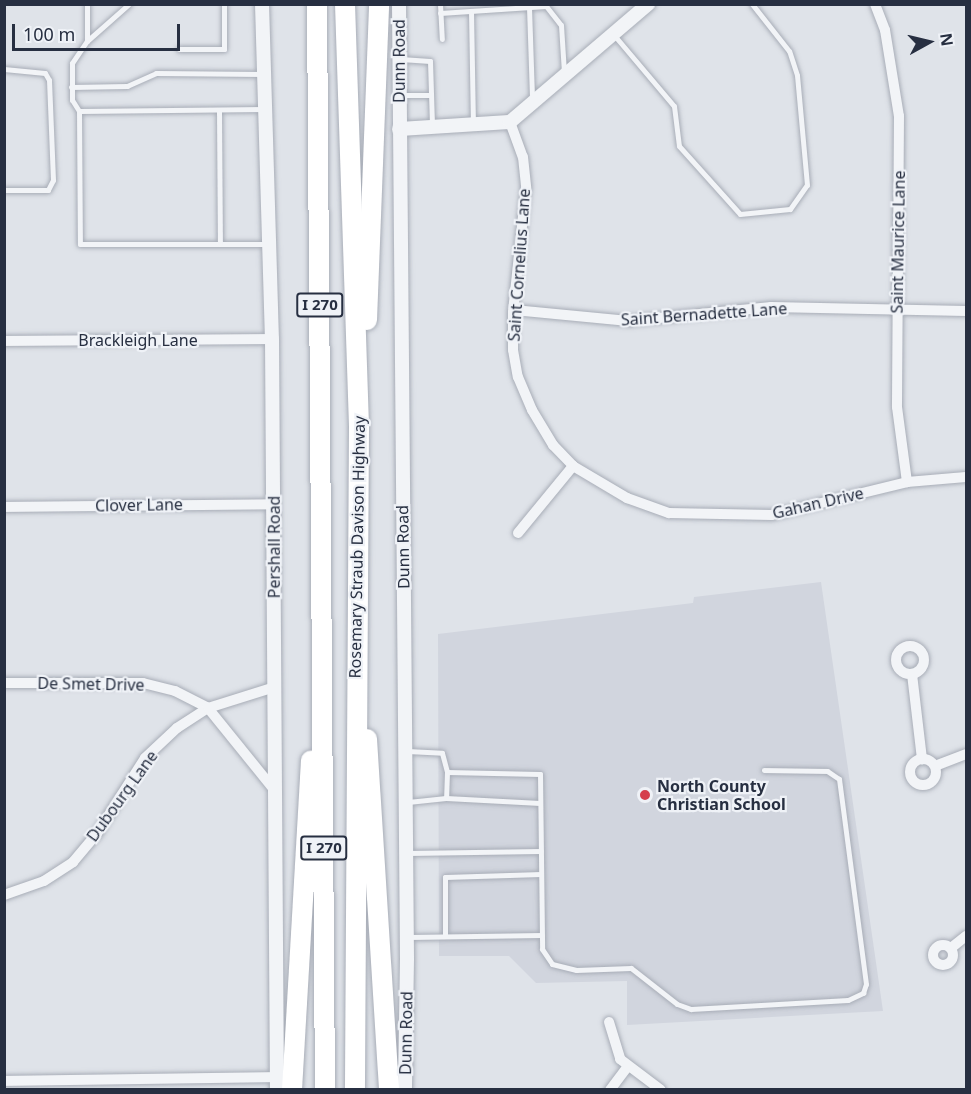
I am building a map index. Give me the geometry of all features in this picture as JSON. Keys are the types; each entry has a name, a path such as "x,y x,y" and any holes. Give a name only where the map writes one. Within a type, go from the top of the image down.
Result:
{"highway":[{"name":"Rosemary Straub Davison Highway","path":"317,4 325,1089"},
{"name":"Rosemary Straub Davison Highway","path":"345,4 359,427 355,644 355,1089"},
{"path":"359,427 369,285 379,4"},
{"path":"282,1085 321,606"},
{"path":"355,644 363,682 389,1089"}],"street":[{"name":"Pershall Road","path":"262,4 272,339 276,793 282,1085"},
{"name":"Dunn Road","path":"399,4 407,937 405,1089"},
{"path":"399,129 510,122 648,4"},
{"name":"Saint Maurice Lane","path":"875,4 885,30 899,116 897,406 907,482"},
{"name":"Saint Cornelius Lane","path":"510,122 523,157 526,188 514,310 513,350 518,377 553,445 573,466 617,493 669,513"},
{"name":"Saint Bernadette Lane","path":"514,310 628,321 771,307 897,312 966,311"},
{"name":"Brackleigh Lane","path":"4,341 272,339"},
{"path":"518,533 573,466"},
{"name":"Gahan Drive","path":"669,513 772,515 907,482 966,477"},
{"name":"Clover Lane","path":"4,507 273,504"},
{"path":"912,674 922,759"},
{"name":"De Smet Drive","path":"4,682 143,683 175,691 208,708 276,793"},
{"name":"Dubourg Lane","path":"4,896 28,889 73,862 96,835 145,758 177,728 208,708 275,687"},
{"path":"922,759 935,766 966,754"},
{"path":"922,759 913,763 910,773 919,785 933,780 935,766"},
{"path":"951,948 966,936"},
{"path":"609,1022 620,1059 661,1089"},
{"path":"610,1089 628,1066"},
{"path":"4,1081 282,1085"}],"lane":[{"path":"87,4 87,41"},
{"path":"129,4 87,41 72,63 72,100 80,111 80,244 268,244"},
{"path":"179,49 224,49 224,4"},
{"path":"440,4 442,39"},
{"path":"614,34 674,106 679,146 740,214 790,209 807,184 797,75 789,51 752,4"},
{"path":"441,14 546,6 561,26 564,76"},
{"path":"529,7 532,103"},
{"path":"471,11 473,124"},
{"path":"399,59 430,61 432,127"},
{"path":"4,69 45,73 53,180 48,190 4,190"},
{"path":"71,87 127,86 156,73 263,74"},
{"path":"399,95 431,95"},
{"path":"80,111 264,109"},
{"path":"219,110 220,244"},
{"path":"405,751 442,753 447,772 446,798"},
{"path":"447,772 540,774 542,949 558,968 631,968 677,1004 691,1008 848,1000 863,993 866,984 839,778 827,771 764,770"},
{"path":"406,802 446,798 540,802"},
{"path":"406,853 541,850"},
{"path":"445,936 446,877 541,874"},
{"path":"407,937 542,935"}],"shaded area":[{"name":"North County Christian School","path":"821,582 883,1011 627,1025 627,981 536,983 509,956 439,956 438,634 693,603 694,597"}],"place":[{"name":"North County Christian School","path":"645,795"}]}
